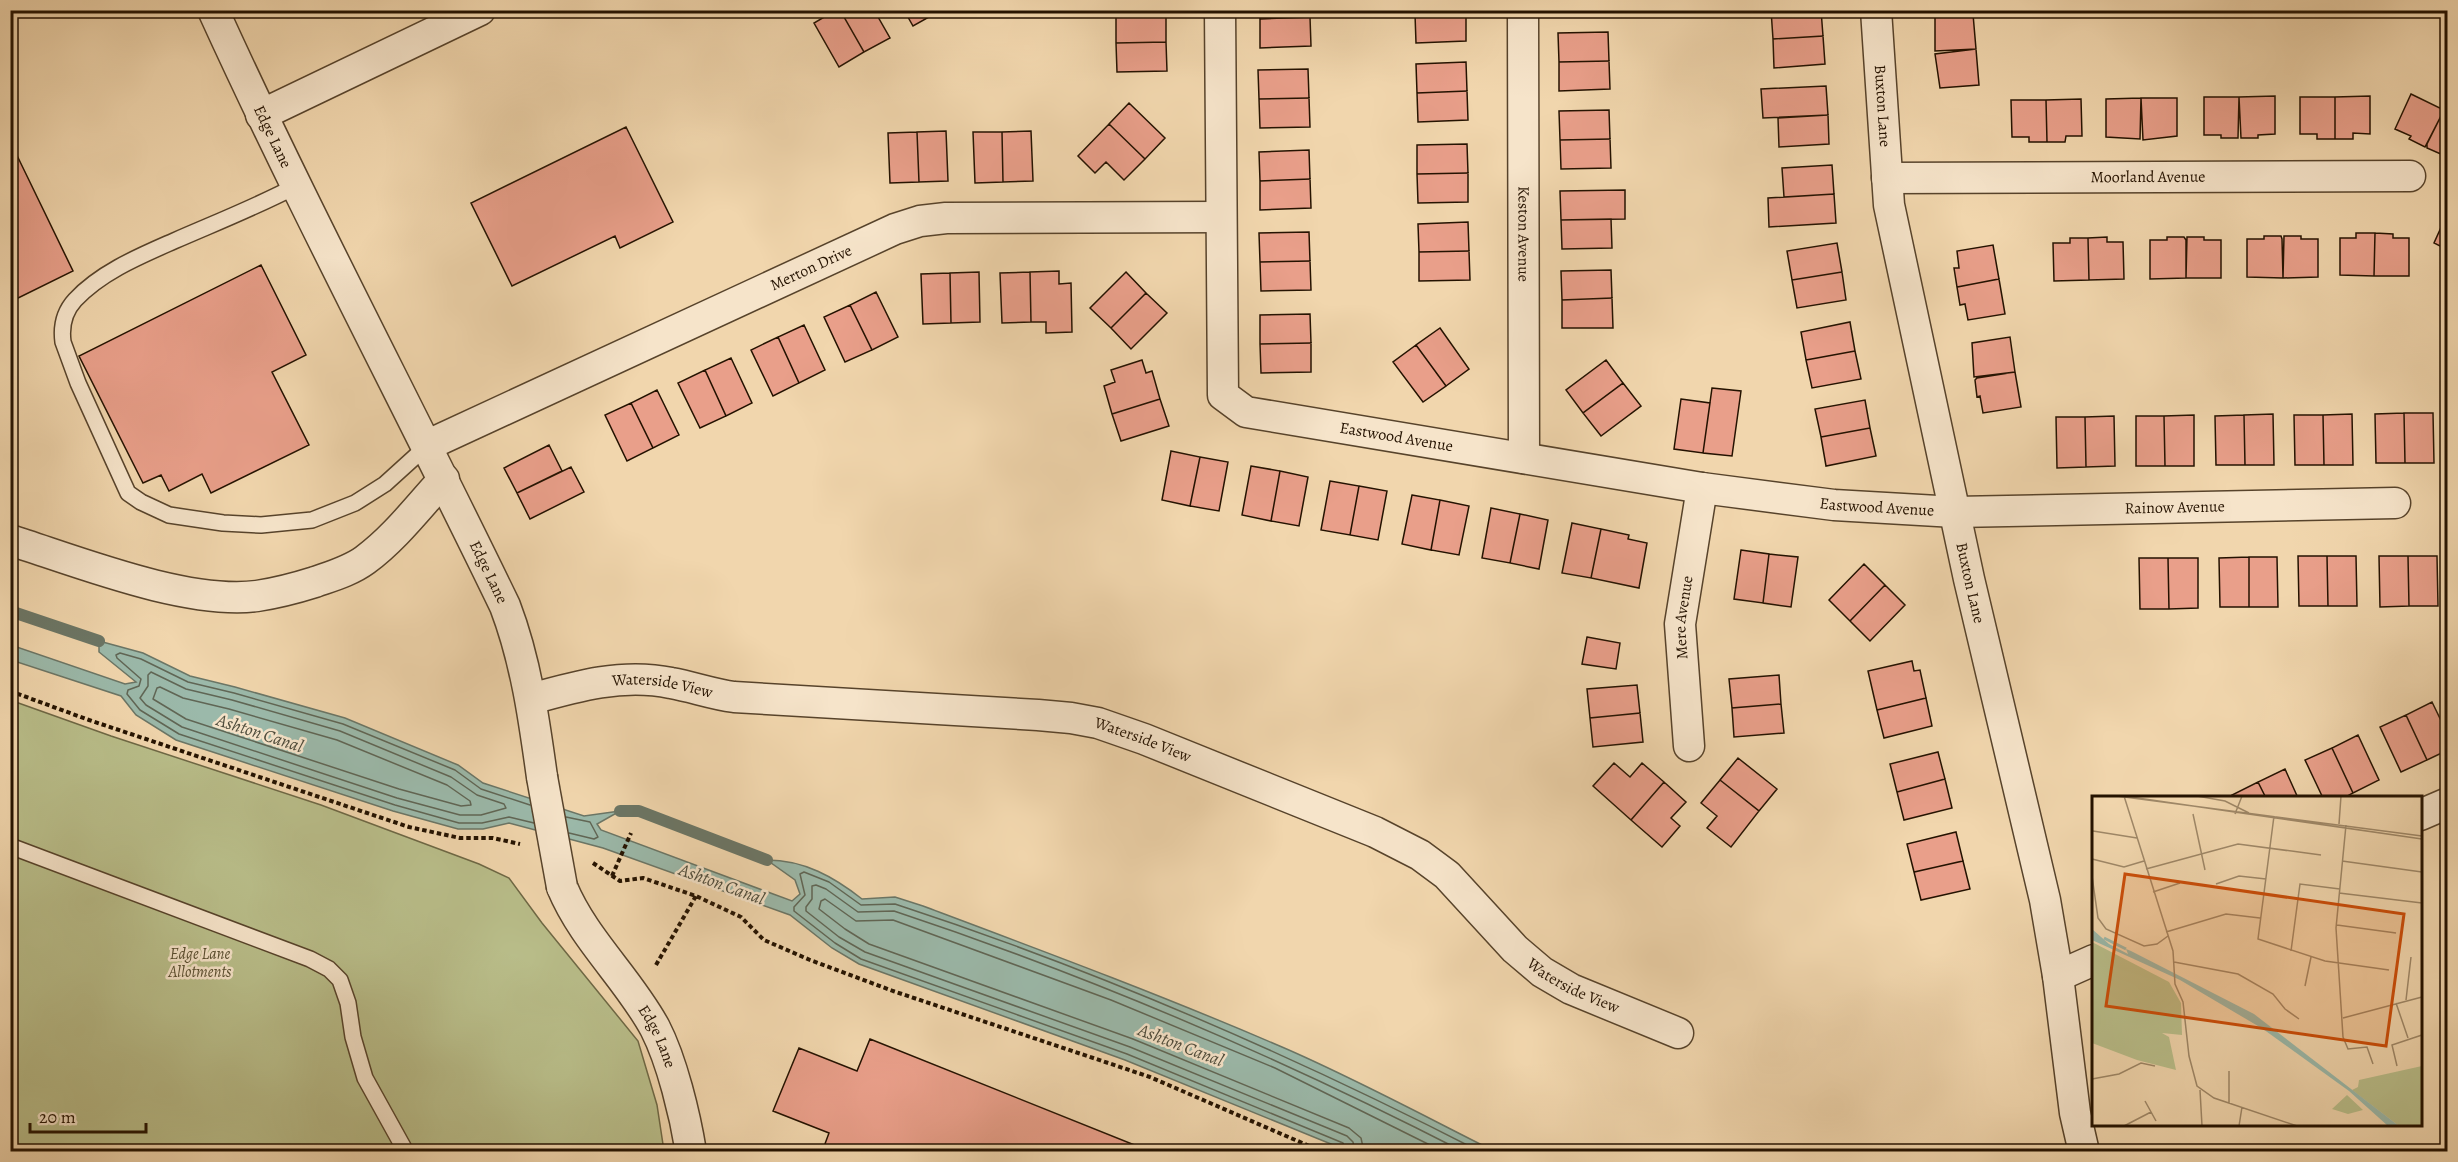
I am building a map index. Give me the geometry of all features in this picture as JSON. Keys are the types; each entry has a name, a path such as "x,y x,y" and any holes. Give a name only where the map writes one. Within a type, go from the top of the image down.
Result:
{"street":[{"name":"Edge Lane","path":"213,10 261,115 428,445 505,606 513,627 531,699 542,777 562,887 591,940 636,999 656,1030 675,1083 691,1152"},
{"path":"261,115 480,10"},
{"name":"Eastwood Avenue","path":"1220,10 1223,395 1246,412 1702,488 1834,505 1955,512"},
{"name":"Keston Avenue","path":"1522,10 1524,458"},
{"name":"Buxton Lane","path":"1876,10 1887,178 1900,263 2045,900 2058,976 2074,1113 2084,1152"},
{"name":"Moorland Avenue","path":"1887,178 2409,176"},
{"name":"Merton Drive","path":"428,445 895,229 920,221 946,218 1221,217"},
{"path":"10,540 120,574 189,592 223,596 256,596 295,588 339,574 363,562 444,479"},
{"name":"Mere Avenue","path":"1689,746 1680,624 1702,488"},
{"name":"Rainow Avenue","path":"1955,512 2395,503"},
{"name":"Waterside View","path":"531,699 572,687 622,679 672,683 734,697 1060,717 1098,723 1144,739 1364,828 1420,855 1447,875 1515,949 1542,972 1571,989 1678,1033"},
{"path":"2422,815 2448,803"},
{"path":"2058,976 2092,961"}],"lane":[{"path":"296,186 138,257 103,277 75,300 65,316 62,329 63,342 114,466 129,493 141,502 169,515 223,523 261,525 312,520 355,503 385,484 428,445"},
{"path":"10,846 310,959 328,969 340,980 348,1003 353,1037 365,1078 406,1152"}],"path":[{"path":"10,692 410,827 460,838 493,838"},
{"path":"612,876 631,833"},
{"path":"636,999 696,896 741,917 764,940 773,944 893,991 1150,1077 1323,1152"}],"green space":[{"name":"Edge Lane Allotments","path":"10,700 111,736 321,805 479,864 509,878 542,923 638,1041 657,1105 664,1151 11,1151"}],"water":[{"name":"Ashton Canal","path":"99,641 143,653 190,676 345,718 458,765 483,783 584,816 620,811 597,824 601,830 792,901 800,894 795,880 767,860 794,863 818,871 862,899 895,897 923,906 1238,1028 1362,1084 1494,1151 1348,1151 1125,1060 859,964 832,948 790,915 603,848 509,823 483,829 458,829 393,811 176,740 136,715 121,696 11,660 11,645 125,684 136,682 99,652"}],"building":[{"path":"840,10 864,52 839,67 814,23"},
{"path":"840,10 874,10 890,38 864,52"},
{"path":"904,10 937,10 938,12 913,26"},
{"path":"1259,10 1310,10 1310,17 1260,19"},
{"path":"1415,10 1465,10 1466,12 1415,14"},
{"path":"1771,10 1821,10 1823,36 1773,39"},
{"path":"1466,12 1466,41 1416,43 1415,14"},
{"path":"1166,13 1166,42 1116,43 1116,14"},
{"path":"1973,14 1976,49 1935,51 1935,17"},
{"path":"1310,17 1311,46 1260,48 1260,19"},
{"path":"1608,32 1609,61 1559,62 1558,33"},
{"path":"1823,36 1825,64 1774,68 1773,39"},
{"path":"1166,42 1167,71 1117,72 1116,43"},
{"path":"1976,49 1979,85 1940,88 1935,54"},
{"path":"1609,61 1610,89 1559,91 1559,62"},
{"path":"1466,62 1467,91 1417,93 1416,64"},
{"path":"1308,69 1309,98 1259,99 1258,70"},
{"path":"1826,86 1828,115 1763,118 1761,89"},
{"path":"1467,91 1468,120 1418,122 1417,93"},
{"path":"2411,94 2444,110 2425,147 2409,139 2411,136 2395,129"},
{"path":"2275,96 2275,134 2258,135 2258,138 2241,138 2239,97"},
{"path":"2370,96 2370,134 2353,133 2353,139 2335,139 2335,97"},
{"path":"2204,97 2239,97 2238,138 2204,135"},
{"path":"2300,97 2335,97 2335,139 2317,139 2317,134 2300,134"},
{"path":"1309,98 1310,127 1260,128 1259,99"},
{"path":"2141,98 2140,139 2106,137 2106,99"},
{"path":"2141,98 2177,98 2177,136 2143,140"},
{"path":"2081,99 2082,136 2066,136 2065,142 2047,142 2046,100"},
{"path":"2011,100 2046,100 2047,142 2029,142 2029,137 2012,137"},
{"path":"1129,103 1165,138 1145,159 1109,124"},
{"path":"1609,110 1610,139 1560,140 1559,111"},
{"path":"2444,110 2448,111 2448,154 2444,152 2443,155 2427,148 2427,144"},
{"path":"1828,115 1829,144 1779,147 1778,118"},
{"path":"1109,124 1145,159 1124,180 1106,162 1095,173 1078,156"},
{"path":"626,127 673,222 620,248 615,236 512,286 471,203"},
{"path":"946,131 948,181 919,182 917,132"},
{"path":"1031,131 1033,181 1003,182 1002,132"},
{"path":"917,132 919,182 890,183 888,133"},
{"path":"973,132 1002,132 1003,182 975,183"},
{"path":"1610,139 1611,168 1561,169 1560,140"},
{"path":"10,141 73,271 10,302"},
{"path":"1467,144 1468,173 1417,174 1417,145"},
{"path":"1309,150 1310,179 1260,181 1259,152"},
{"path":"1832,165 1834,194 1784,197 1782,168"},
{"path":"1468,173 1468,202 1418,203 1417,174"},
{"path":"1310,179 1311,208 1260,210 1260,181"},
{"path":"1625,190 1625,219 1561,220 1560,191"},
{"path":"1834,194 1836,223 1769,227 1768,198"},
{"path":"2448,212 2448,250 2434,243"},
{"path":"1611,219 1612,248 1562,249 1561,220"},
{"path":"1468,222 1469,251 1419,252 1418,224"},
{"path":"1309,232 1310,261 1260,262 1259,233"},
{"path":"2356,233 2375,233 2374,276 2340,275 2340,238 2356,238"},
{"path":"2375,233 2393,234 2393,238 2409,238 2409,276 2374,276"},
{"path":"2264,236 2281,236 2283,278 2247,277 2247,239 2264,239"},
{"path":"2284,236 2318,239 2318,277 2283,278"},
{"path":"2107,237 2107,242 2123,242 2124,279 2089,280 2088,238"},
{"path":"2167,237 2184,237 2186,240 2186,278 2150,279 2150,240 2167,240"},
{"path":"2187,237 2221,240 2221,278 2186,278"},
{"path":"2070,238 2088,238 2089,280 2054,281 2053,243 2070,243"},
{"path":"1837,243 1842,272 1792,280 1787,251"},
{"path":"1993,245 1999,279 1957,287 1954,268 1959,268 1957,251"},
{"path":"1469,251 1470,280 1419,281 1419,252"},
{"path":"1310,261 1311,290 1261,291 1260,262"},
{"path":"261,265 306,355 272,372 309,445 211,493 202,474 169,491 161,475 143,483 79,356"},
{"path":"1611,270 1612,298 1562,300 1561,271"},
{"path":"1059,271 1059,284 1071,283 1072,332 1046,333 1046,322 1031,322 1030,272"},
{"path":"979,272 980,322 951,323 950,273"},
{"path":"1030,272 1031,322 1002,323 1000,273"},
{"path":"1126,272 1146,293 1111,328 1090,308"},
{"path":"1842,272 1846,300 1797,308 1792,280"},
{"path":"950,273 951,323 923,324 921,274"},
{"path":"1999,279 2005,314 1968,320 1965,304 1960,305 1957,287"},
{"path":"876,292 898,337 872,350 850,305"},
{"path":"1146,293 1167,313 1131,349 1111,328"},
{"path":"1612,298 1613,328 1562,328 1562,300"},
{"path":"850,305 872,350 845,362 824,317"},
{"path":"1310,314 1311,343 1260,344 1260,315"},
{"path":"1850,322 1855,351 1806,360 1801,332"},
{"path":"804,325 825,370 799,383 778,337"},
{"path":"1440,328 1469,369 1446,386 1416,345"},
{"path":"778,337 799,383 773,396 751,350"},
{"path":"2010,337 2015,372 1974,377 1972,343"},
{"path":"1311,343 1311,372 1261,373 1260,344"},
{"path":"1416,345 1446,386 1423,402 1393,362"},
{"path":"1855,351 1861,379 1812,388 1806,360"},
{"path":"731,358 752,403 726,416 705,370"},
{"path":"1142,360 1146,373 1152,371 1160,399 1112,414 1104,386 1115,382 1111,370"},
{"path":"1606,360 1623,383 1583,413 1566,390"},
{"path":"705,370 726,416 700,428 678,383"},
{"path":"2015,372 2021,407 1983,413 1980,396 1977,397 1975,380"},
{"path":"1623,383 1641,406 1601,436 1583,413"},
{"path":"1712,388 1741,391 1732,456 1703,453"},
{"path":"657,390 679,435 653,448 631,403"},
{"path":"1160,399 1169,426 1121,441 1112,414"},
{"path":"1681,399 1710,403 1703,453 1674,449"},
{"path":"1865,400 1870,428 1821,437 1815,409"},
{"path":"631,403 653,448 627,461 605,415"},
{"path":"2404,413 2433,413 2434,463 2405,463"},
{"path":"2404,413 2405,463 2376,463 2375,414"},
{"path":"2273,414 2274,465 2245,465 2244,415"},
{"path":"2352,414 2353,465 2324,465 2323,415"},
{"path":"2194,415 2194,466 2165,466 2164,416"},
{"path":"2244,415 2245,465 2216,465 2215,416"},
{"path":"2294,415 2323,415 2324,465 2295,465"},
{"path":"2114,416 2115,466 2086,467 2085,417"},
{"path":"2136,416 2164,416 2165,466 2136,466"},
{"path":"2056,417 2085,417 2086,467 2057,468"},
{"path":"1870,428 1876,456 1826,466 1821,437"},
{"path":"549,445 562,471 517,493 504,468"},
{"path":"1171,451 1200,457 1190,506 1162,500"},
{"path":"1200,457 1228,462 1219,511 1190,506"},
{"path":"1251,466 1280,471 1271,521 1242,515"},
{"path":"571,467 584,492 530,519 517,493"},
{"path":"1280,471 1308,477 1299,526 1271,521"},
{"path":"1330,481 1359,486 1350,535 1321,530"},
{"path":"2444,481 2448,481 2448,510 2445,510"},
{"path":"1359,486 1387,491 1378,540 1350,535"},
{"path":"1412,495 1440,500 1431,550 1402,544"},
{"path":"1440,500 1469,506 1459,555 1431,550"},
{"path":"1491,508 1520,514 1510,563 1482,558"},
{"path":"2445,510 2448,510 2448,539 2445,539"},
{"path":"1520,514 1548,520 1539,569 1510,563"},
{"path":"1572,523 1601,529 1591,578 1562,573"},
{"path":"1601,529 1629,535 1628,539 1647,543 1639,588 1591,578"},
{"path":"1741,550 1769,554 1763,603 1734,599"},
{"path":"1769,554 1798,557 1791,607 1763,603"},
{"path":"2298,556 2327,556 2328,606 2299,606"},
{"path":"2327,556 2356,556 2357,606 2328,606"},
{"path":"2379,556 2408,556 2409,606 2380,607"},
{"path":"2408,556 2437,556 2438,606 2409,606"},
{"path":"2249,557 2277,557 2278,607 2249,607"},
{"path":"2249,557 2249,607 2220,607 2219,558"},
{"path":"2139,558 2168,558 2169,609 2140,609"},
{"path":"2168,558 2198,558 2198,608 2169,609"},
{"path":"1864,564 1885,585 1850,621 1829,600"},
{"path":"1885,585 1905,605 1870,641 1850,621"},
{"path":"1587,637 1620,643 1616,669 1582,664"},
{"path":"1912,661 1914,671 1920,670 1926,698 1877,710 1868,671"},
{"path":"1779,675 1781,704 1732,708 1729,679"},
{"path":"1637,685 1640,713 1590,718 1587,689"},
{"path":"1926,698 1932,726 1884,738 1877,710"},
{"path":"2432,702 2448,735 2448,750 2427,760 2406,715"},
{"path":"1781,704 1784,733 1734,737 1732,708"},
{"path":"1640,713 1643,742 1593,747 1590,718"},
{"path":"2406,715 2427,760 2401,772 2380,727"},
{"path":"2358,735 2379,780 2353,793 2332,748"},
{"path":"2332,748 2353,793 2348,796 2322,796 2305,760"},
{"path":"1938,752 1945,779 1897,792 1890,764"},
{"path":"1738,758 1777,789 1759,811 1720,780"},
{"path":"1614,763 1630,777 1642,763 1664,782 1631,820 1593,786"},
{"path":"2285,769 2297,796 2265,796 2258,782"},
{"path":"1945,779 1952,808 1904,820 1897,792"},
{"path":"1720,780 1759,811 1731,847 1707,828 1717,816 1701,803"},
{"path":"1664,782 1686,802 1671,818 1680,826 1662,847 1631,820"},
{"path":"2258,782 2265,796 2233,796"},
{"path":"1956,832 1963,861 1914,872 1907,844"},
{"path":"1963,861 1970,889 1921,900 1914,872"},
{"path":"870,1039 1152,1152 822,1152 829,1133 773,1111 799,1048 857,1071"}],"waterway":[{"path":"10,611 99,641"},
{"path":"620,811 639,811 767,860"}]}
